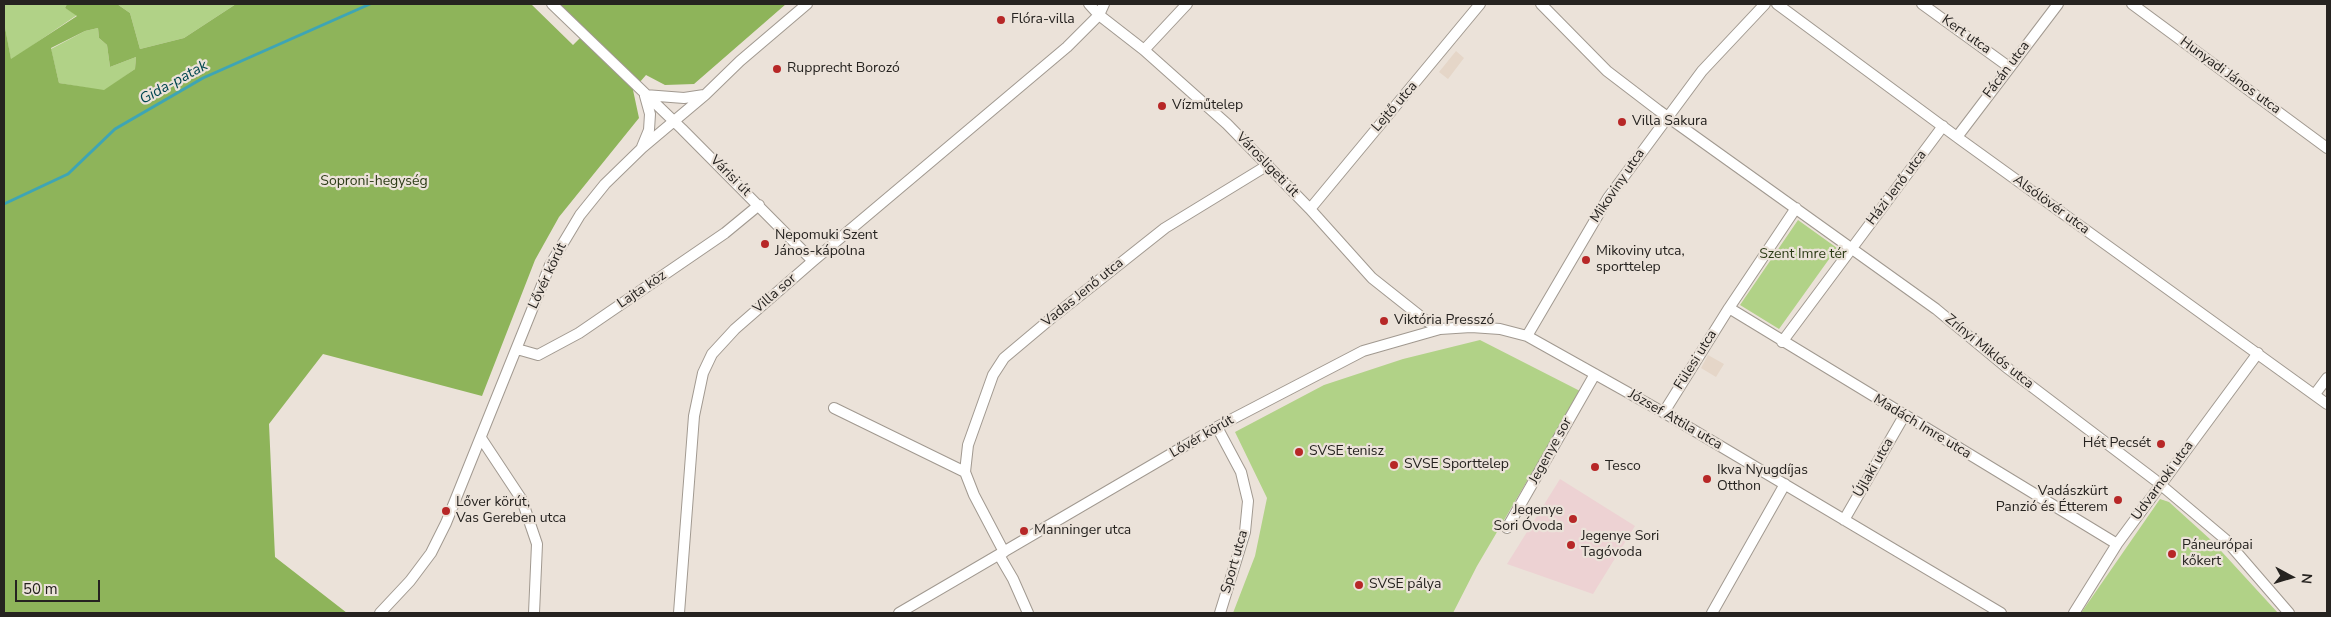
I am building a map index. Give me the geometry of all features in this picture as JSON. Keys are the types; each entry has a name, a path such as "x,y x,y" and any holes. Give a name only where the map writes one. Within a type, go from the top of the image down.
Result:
{"street":[{"name":"Várisi út","path":"552,4 673,120 813,261"},
{"name":"Lővér körút","path":"380,613 410,581 431,553 446,523 550,265 580,215 605,184 642,148 673,120 706,95 740,61 807,4"},
{"name":"Városligeti út","path":"1089,4 1099,15 1144,50 1227,124 1310,209 1372,278 1440,330"},
{"name":"Villa sor","path":"679,613 693,424 703,373 712,354 723,340 813,261 1067,47 1099,15 1104,4"},
{"path":"1144,50 1187,4"},
{"name":"Lejtő utca","path":"1310,209 1480,4"},
{"name":"Zrínyi Miklós utca","path":"1541,4 1607,71 1936,309 2006,367 2160,484 2225,539 2288,613"},
{"name":"Mikoviny utca","path":"1527,336 1608,198 1702,71 1765,4"},
{"name":"Alsólövér utca","path":"1777,4 1957,137 2327,404"},
{"name":"Kert utca","path":"1922,4 2009,67"},
{"name":"Fácán utca","path":"1957,137 2058,4"},
{"name":"Hunyadi János utca","path":"2132,4 2327,148"},
{"path":"642,148 648,130 650,114 645,94 684,98 706,95"},
{"name":"Házi Jenő utca","path":"1852,249 1943,126"},
{"name":"Vadas Jenő utca","path":"1002,554 965,472 968,445 993,375 1004,358 1166,228 1268,166"},
{"name":"Lajta köz","path":"517,349 538,355 579,333 726,233 759,205"},
{"path":"1729,308 1796,208"},
{"path":"1782,342 1852,249"},
{"name":"Madách Imre utca","path":"1729,308 2116,544"},
{"name":"Fülesi utca","path":"1664,412 1729,308"},
{"name":"Lővér körút","path":"900,613 1217,428 1363,351 1440,330 1471,327 1500,329 1527,336"},
{"name":"József Attila utca","path":"1527,336 1664,412 2001,613"},
{"name":"Udvarnoki utca","path":"2074,613 2116,544 2258,353"},
{"name":"Jegenye sor","path":"1507,528 1595,374"},
{"path":"2315,394 2327,378"},
{"path":"834,408 965,472"},
{"name":"Újlaki utca","path":"1844,520 1904,416"},
{"name":"Sport utca","path":"1217,428 1241,472 1248,501 1245,532 1220,613"},
{"path":"481,438 522,500 537,544 534,613"},
{"path":"1712,613 1785,484"},
{"path":"1002,554 1028,613"}],"shaded area":[{"path":"1456,51 1464,58 1448,79 1439,72"},
{"path":"1708,355 1724,364 1716,377 1701,368"},
{"name":"Jegenye Sori Tagóvoda","path":"1560,479 1635,526 1593,594 1507,564"}],"green space":[{"path":"4,4 67,4 65,8 77,15 11,60 4,22"},
{"name":"Soproni-hegység","path":"67,4 117,4 130,13 140,49 184,38 236,4 531,4 573,45 582,36 549,4 786,4 694,84 665,85 646,75 633,90 639,118 559,217 535,260 482,396 323,354 269,424 275,557 347,613 4,613 4,22 11,59 77,16 65,8","holes":["98,28 99,38 107,45 110,67 136,57 135,69 104,90 59,83 51,48 85,31"]},
{"path":"117,4 236,4 184,38 140,49 130,13"},
{"path":"98,28 99,38 107,45 110,67 136,57 135,69 104,91 59,83 51,49 85,31"},
{"name":"Szent Imre tér","path":"1798,220 1837,248 1779,329 1740,305"},
{"name":"SVSE Sporttelep","path":"1480,340 1580,391 1477,566 1453,613 1233,613 1255,556 1267,498 1235,432 1324,385 1403,359"},
{"path":"2160,499 2169,502 2211,540 2278,613 2081,613"}],"waterway":[{"name":"Gida-patak","path":"4,204 68,174 115,129 203,78 370,4"}],"place":[{"name":"Flóra-villa","path":"1001,20"},
{"name":"Rupprecht Borozó","path":"777,69"},
{"name":"Vízműtelep","path":"1162,106"},
{"name":"Villa Sakura","path":"1622,122"},
{"name":"Nepomuki Szent János-kápolna","path":"765,244"},
{"name":"Mikoviny utca, sporttelep","path":"1586,260"},
{"name":"Viktória Presszó","path":"1384,321"},
{"name":"Hét Pecsét","path":"2161,444"},
{"name":"SVSE tenisz","path":"1299,452"},
{"name":"SVSE Sporttelep","path":"1394,465"},
{"name":"Tesco","path":"1595,467"},
{"name":"Ikva Nyugdíjas Otthon","path":"1707,479"},
{"name":"Vadászkürt Panzió és Étterem","path":"2118,500"},
{"name":"Lőver körút, Vas Gereben utca","path":"446,511"},
{"name":"Jegenye Sori Óvoda","path":"1573,519"},
{"name":"Manninger utca","path":"1024,531"},
{"name":"Jegenye Sori Tagóvoda","path":"1571,545"},
{"name":"Páneurópai kőkert","path":"2172,554"},
{"name":"SVSE pálya","path":"1359,585"}]}
